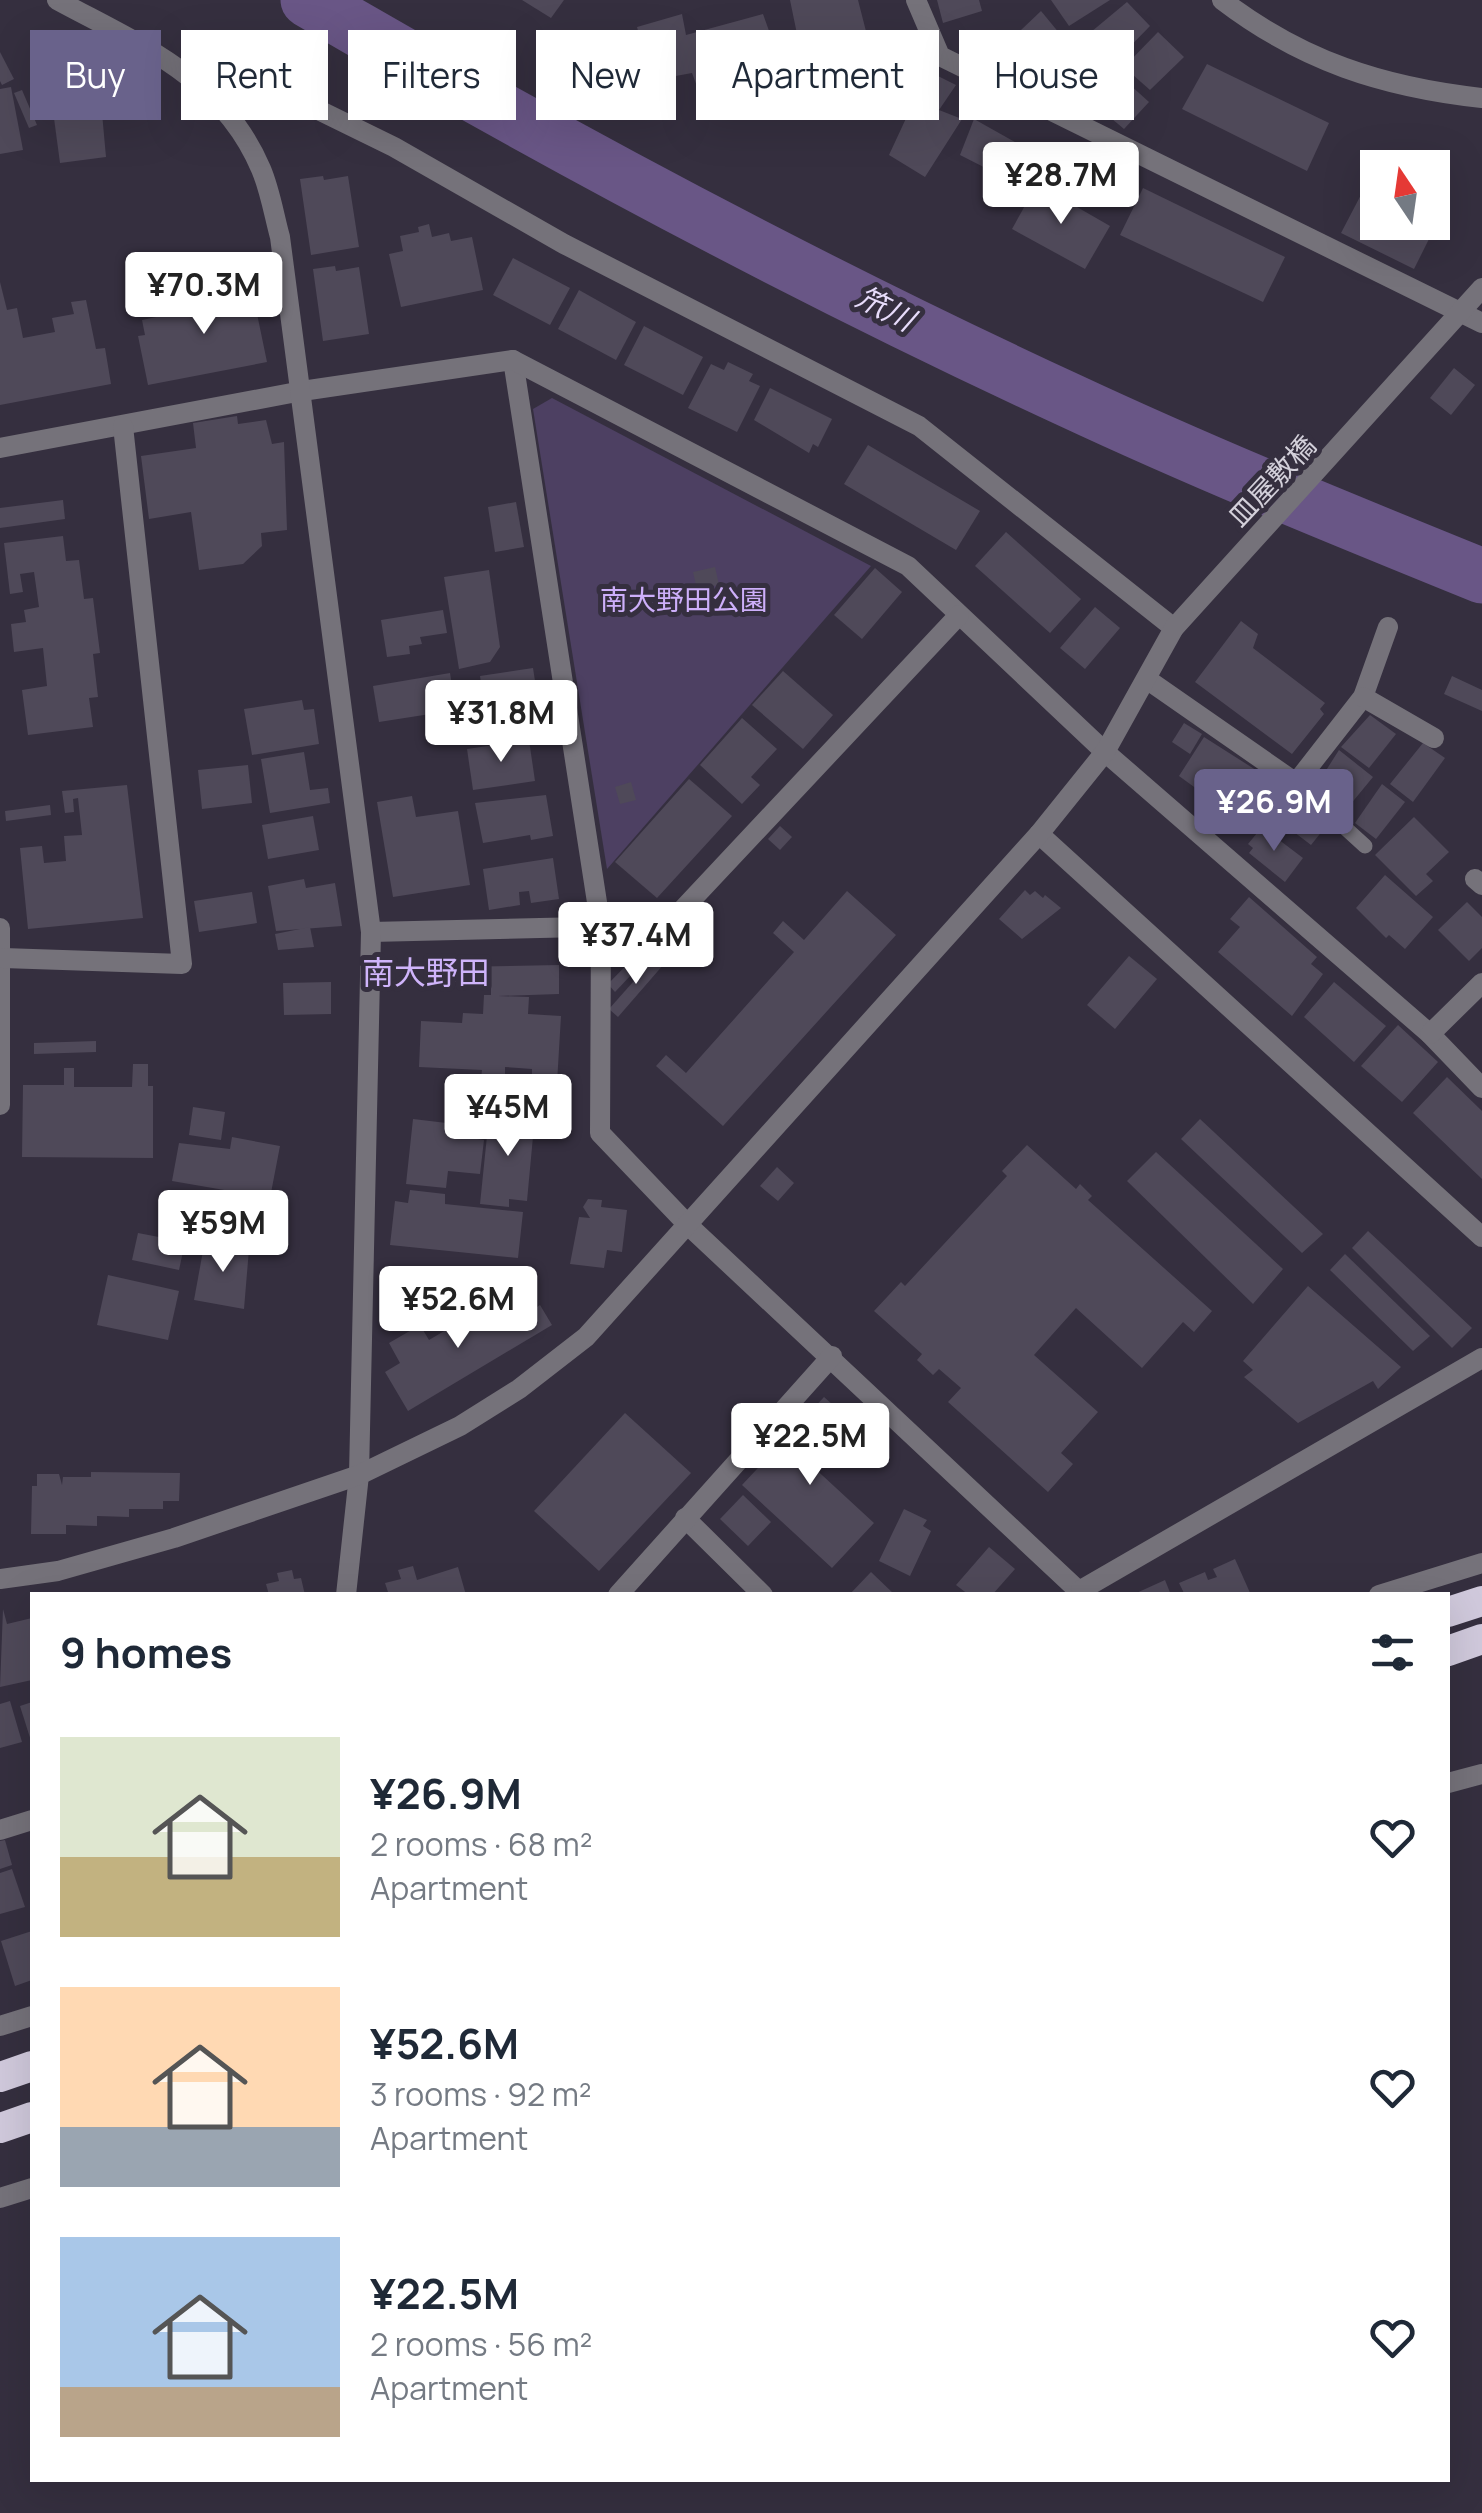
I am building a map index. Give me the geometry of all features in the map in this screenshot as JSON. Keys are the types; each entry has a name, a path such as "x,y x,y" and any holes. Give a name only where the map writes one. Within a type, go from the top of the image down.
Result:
{"highway":[{"path":"1450,1611 1482,1602"},
{"path":"1450,1650 1482,1640"},
{"path":"0,2076 30,2067"},
{"path":"0,2128 30,2118"}],"street":[{"path":"57,0 181,71"},
{"path":"916,0 940,56 1482,324"},
{"path":"1222,0 1261,30 1325,64 1428,92 1482,98"},
{"path":"328,115 394,147 564,244 919,426 1174,628"},
{"path":"232,120 262,170 280,237 371,932 359,1475 346,1592"},
{"name":"皿屋敷橋","path":"0,1579 58,1571 174,1538 359,1475 460,1426 518,1389 586,1336 1039,834 1105,752 1174,628 1461,316 1482,288"},
{"path":"513,360 601,928 600,1133 689,1226 1082,1592 1482,1358"},
{"path":"0,448 302,391 513,360 908,566 1105,752 1430,1034 1482,1088"},
{"path":"3,958 182,964 123,426"},
{"path":"371,932 668,925 960,614"},
{"path":"1296,783 1363,697 1388,627"},
{"path":"1148,680 1296,783 1319,804"},
{"path":"1363,697 1434,738"},
{"path":"1039,834 1482,1237"},
{"path":"0,928 0,1105"},
{"path":"1430,1034 1482,983"},
{"path":"621,1592 832,1356"},
{"path":"685,1518 760,1592"},
{"path":"1389,1592 1482,1563"},
{"path":"1450,1782 1482,1774"},
{"path":"0,1830 30,1821"},
{"path":"0,2026 30,2017"},
{"path":"0,2198 30,2189"}],"lane":[{"path":"1319,804 1365,846"}],"green space":[{"name":"南大野田公園","path":"552,398 871,566 607,869 533,409"}],"building":[{"path":"522,0 564,0 551,18"},
{"path":"790,0 858,0 866,30 796,30"},
{"path":"937,0 979,0 982,11 943,23"},
{"path":"1051,0 1110,0 1069,26"},
{"path":"1127,2 1150,26 1134,42 1134,30 1093,30"},
{"path":"1041,11 1057,30 1021,30"},
{"path":"682,14 686,35 696,32 696,84 692,73 676,76 676,30 637,27"},
{"path":"763,14 769,30 704,30"},
{"path":"1158,32 1184,57 1150,90 1134,76 1134,57"},
{"path":"0,52 14,79 2,85 0,81"},
{"path":"1207,64 1329,123 1307,171 1182,109"},
{"path":"939,76 956,85 939,110"},
{"path":"11,87 23,150 0,154 0,89"},
{"path":"1134,88 1149,102 1134,118"},
{"path":"22,90 30,120 37,125 29,128 14,93"},
{"path":"939,110 961,120 925,177 889,155 905,120 939,120"},
{"path":"54,120 103,120 106,157 60,163"},
{"path":"976,120 1029,150 1023,160 1032,165 1021,186 960,155"},
{"path":"1113,120 1132,120 1124,129"},
{"path":"323,176 324,180 348,176 359,247 311,255 300,179"},
{"path":"1037,184 1110,226 1085,269 1012,229"},
{"path":"1143,188 1285,257 1263,302 1120,235"},
{"path":"1360,197 1360,240 1428,240 1414,269 1341,233"},
{"path":"429,224 432,237 449,233 451,241 472,237 483,290 401,307 389,254 403,251 400,236 419,232 418,227"},
{"path":"513,258 570,288 550,325 493,295"},
{"path":"335,266 336,271 359,267 369,334 323,341 313,269"},
{"path":"250,280 267,362 148,385 138,336 145,335 142,320 214,305 211,288"},
{"path":"0,282 7,310 17,308 23,338 55,332 52,318 74,314 71,302 86,300 96,349 105,348 111,384 0,405"},
{"path":"579,290 636,322 616,360 558,329"},
{"path":"644,326 703,357 683,395 624,365"},
{"path":"728,362 753,374 749,381 760,386 737,432 688,408 711,364 724,370"},
{"path":"1454,368 1475,385 1451,415 1430,398"},
{"path":"770,388 832,419 818,447 813,444 809,453 754,420"},
{"path":"237,416 238,424 266,420 272,444 284,442 287,530 261,533 262,546 243,564 199,570 191,512 149,519 141,456 196,448 193,423"},
{"path":"868,445 980,511 956,550 844,484"},
{"path":"63,500 65,519 0,528 0,508"},
{"path":"516,502 524,547 495,552 488,507"},
{"path":"1006,532 1081,599 1050,633 975,566"},
{"path":"63,536 66,561 79,560 84,599 93,598 100,653 93,654 98,697 89,698 93,727 28,735 22,690 47,686 43,648 14,652 11,624 26,622 24,610 39,607 34,572 20,574 23,592 10,594 4,543"},
{"path":"715,567 719,585 697,589 693,572"},
{"path":"875,568 902,592 862,639 834,615"},
{"path":"489,570 500,647 490,662 459,669 444,577"},
{"path":"1095,607 1120,628 1085,669 1060,648"},
{"path":"443,610 447,633 420,637 422,644 409,646 410,654 387,657 381,620"},
{"path":"1241,621 1258,634 1253,648 1325,703 1320,709 1324,714 1292,754 1195,682"},
{"path":"533,668 540,713 471,723 465,685 481,683 480,676"},
{"path":"783,671 833,715 803,749 752,705"},
{"path":"450,673 456,710 379,722 373,686"},
{"path":"1452,676 1482,690 1482,711 1444,694"},
{"path":"302,700 304,710 314,709 319,744 252,755 244,709"},
{"path":"1370,715 1396,734 1369,768 1341,747"},
{"path":"742,718 777,749 751,777 760,785 742,804 700,765"},
{"path":"1184,723 1202,734 1190,754 1172,742"},
{"path":"1204,737 1270,779 1246,814 1227,801 1223,808 1179,776"},
{"path":"529,740 535,781 473,790 467,749"},
{"path":"1423,743 1445,758 1413,802 1390,784"},
{"path":"1339,750 1373,777 1345,811 1330,799 1341,786 1325,772"},
{"path":"304,752 310,790 328,788 330,803 270,813 261,759"},
{"path":"248,765 252,803 202,809 198,770"},
{"path":"689,779 732,816 657,898 615,862"},
{"path":"631,782 636,800 620,804 615,787"},
{"path":"1382,784 1405,802 1376,839 1355,823"},
{"path":"127,785 143,918 28,929 20,848 42,846 44,863 66,861 64,836 82,835 78,798 73,799 74,812 65,813 62,791"},
{"path":"546,795 553,836 531,840 530,835 483,843 475,803"},
{"path":"412,796 416,817 458,811 470,885 393,897 377,802"},
{"path":"1288,796 1327,825 1311,845 1277,819 1281,813 1277,810"},
{"path":"50,805 51,815 6,821 5,811"},
{"path":"313,816 319,850 268,859 262,825"},
{"path":"1414,817 1449,852 1426,874 1433,881 1416,896 1375,855"},
{"path":"780,826 792,837 780,850 768,839"},
{"path":"1262,827 1303,858 1285,882 1249,853 1253,848 1248,844"},
{"path":"553,858 559,899 531,903 529,891 519,892 520,905 489,910 483,869"},
{"path":"1385,875 1433,917 1405,949 1389,935 1386,938 1356,908"},
{"path":"304,879 306,888 335,883 342,926 276,931 268,886"},
{"path":"1025,890 1030,895 1035,891 1043,898 1045,895 1061,908 1022,939 999,919"},
{"path":"847,891 896,935 723,1126 656,1066 666,1055 686,1073 794,952 773,933 783,921 804,940"},
{"path":"252,892 257,923 199,932 194,901"},
{"path":"1249,897 1317,957 1311,964 1323,974 1292,1016 1218,952 1240,927 1230,919"},
{"path":"1467,902 1482,917 1482,948 1469,961 1438,930"},
{"path":"310,927 314,947 278,950 275,934"},
{"path":"625,941 632,947 616,966 609,961"},
{"path":"641,950 648,957 615,992 608,984"},
{"path":"656,956 664,964 618,1017 609,1009"},
{"path":"1129,956 1157,979 1115,1029 1087,1005"},
{"path":"559,965 559,994 498,996 529,997 528,1014 561,1016 557,1083 532,1081 532,1069 505,1067 505,1080 481,1079 482,1070 419,1067 421,1021 462,1023 463,1013 483,1014 484,995 491,995 491,981 455,982 455,967"},
{"path":"331,982 331,1014 284,1015 283,983"},
{"path":"1334,982 1386,1026 1354,1062 1304,1017"},
{"path":"1398,1025 1438,1062 1402,1102 1361,1066"},
{"path":"96,1041 96,1052 34,1054 34,1043"},
{"path":"133,1064 148,1064 148,1086 153,1086 153,1158 22,1157 23,1085 64,1085 64,1068 74,1068 74,1087 132,1087"},
{"path":"1447,1077 1482,1111 1482,1179 1413,1113"},
{"path":"193,1107 225,1112 221,1140 189,1135"},
{"path":"496,1111 535,1115 527,1201 509,1199 509,1207 480,1204 488,1126 495,1126"},
{"path":"413,1119 472,1126 471,1138 484,1140 480,1174 448,1171 446,1188 406,1184"},
{"path":"1200,1119 1323,1234 1302,1253 1181,1139"},
{"path":"232,1137 280,1146 270,1198 172,1181 179,1143 230,1149"},
{"path":"1027,1145 1076,1189 1080,1184 1092,1196 1088,1200 1212,1311 1194,1332 1183,1322 1142,1368 1076,1308 1034,1355 1098,1412 1061,1453 1073,1464 1048,1492 948,1402 961,1388 939,1369 933,1375 917,1360 922,1354 874,1311 901,1282 905,1286 1007,1176 1002,1171"},
{"path":"1156,1152 1283,1269 1253,1304 1127,1181"},
{"path":"777,1167 794,1183 778,1201 760,1186"},
{"path":"410,1190 445,1194 445,1204 523,1212 518,1258 390,1245 395,1201 408,1203"},
{"path":"588,1199 602,1200 601,1207 627,1210 622,1252 607,1250 604,1268 570,1264 579,1217 590,1218 583,1207"},
{"path":"1368,1231 1472,1328 1452,1348 1352,1248"},
{"path":"138,1233 185,1242 179,1270 132,1260"},
{"path":"205,1240 249,1249 244,1309 194,1300"},
{"path":"1345,1254 1430,1336 1413,1351 1330,1270"},
{"path":"108,1275 179,1291 168,1340 97,1325"},
{"path":"1308,1286 1401,1367 1378,1389 1373,1381 1298,1423 1244,1377 1253,1370 1243,1361"},
{"path":"521,1300 528,1313 540,1305 552,1325 408,1411 385,1372 400,1363 389,1343 420,1325 429,1340 473,1314 479,1325"},
{"path":"824,1397 850,1420 809,1463 874,1523 832,1568 742,1485"},
{"path":"625,1413 691,1473 599,1571 534,1511"},
{"path":"91,1472 180,1473 179,1501 163,1501 163,1509 129,1509 129,1517 97,1516 97,1526 66,1525 66,1534 31,1534 32,1486 37,1486 37,1474 59,1474 62,1485 63,1477 91,1477"},
{"path":"743,1495 771,1522 748,1546 720,1519"},
{"path":"904,1509 927,1520 923,1526 931,1531 910,1576 879,1561"},
{"path":"989,1547 1015,1569 995,1592 965,1592 956,1585"},
{"path":"1235,1559 1250,1592 1184,1592 1179,1583 1205,1572 1208,1580 1217,1577 1213,1569"},
{"path":"413,1566 417,1580 458,1567 465,1592 388,1592 385,1583 401,1579 398,1570"},
{"path":"292,1570 294,1579 301,1578 304,1592 268,1592 266,1584 279,1581 277,1573"},
{"path":"871,1572 892,1592 852,1592"},
{"path":"1165,1580 1170,1592 1139,1592"},
{"path":"3,1609 7,1624 30,1618 30,1680 0,1687"},
{"path":"10,1701 22,1742 0,1748 0,1704"},
{"path":"30,1703 30,1738 20,1706"},
{"path":"5,1840 12,1865 0,1869 0,1841"},
{"path":"12,1869 25,1907 0,1914 0,1873"},
{"path":"30,1932 30,1981 15,1986 1,1941"}],"waterway":[{"name":"笊川","path":"308,0 590,159 877,308 1173,447 1482,576"}],"district":[{"name":"南大野田","path":"426,973"}]}
